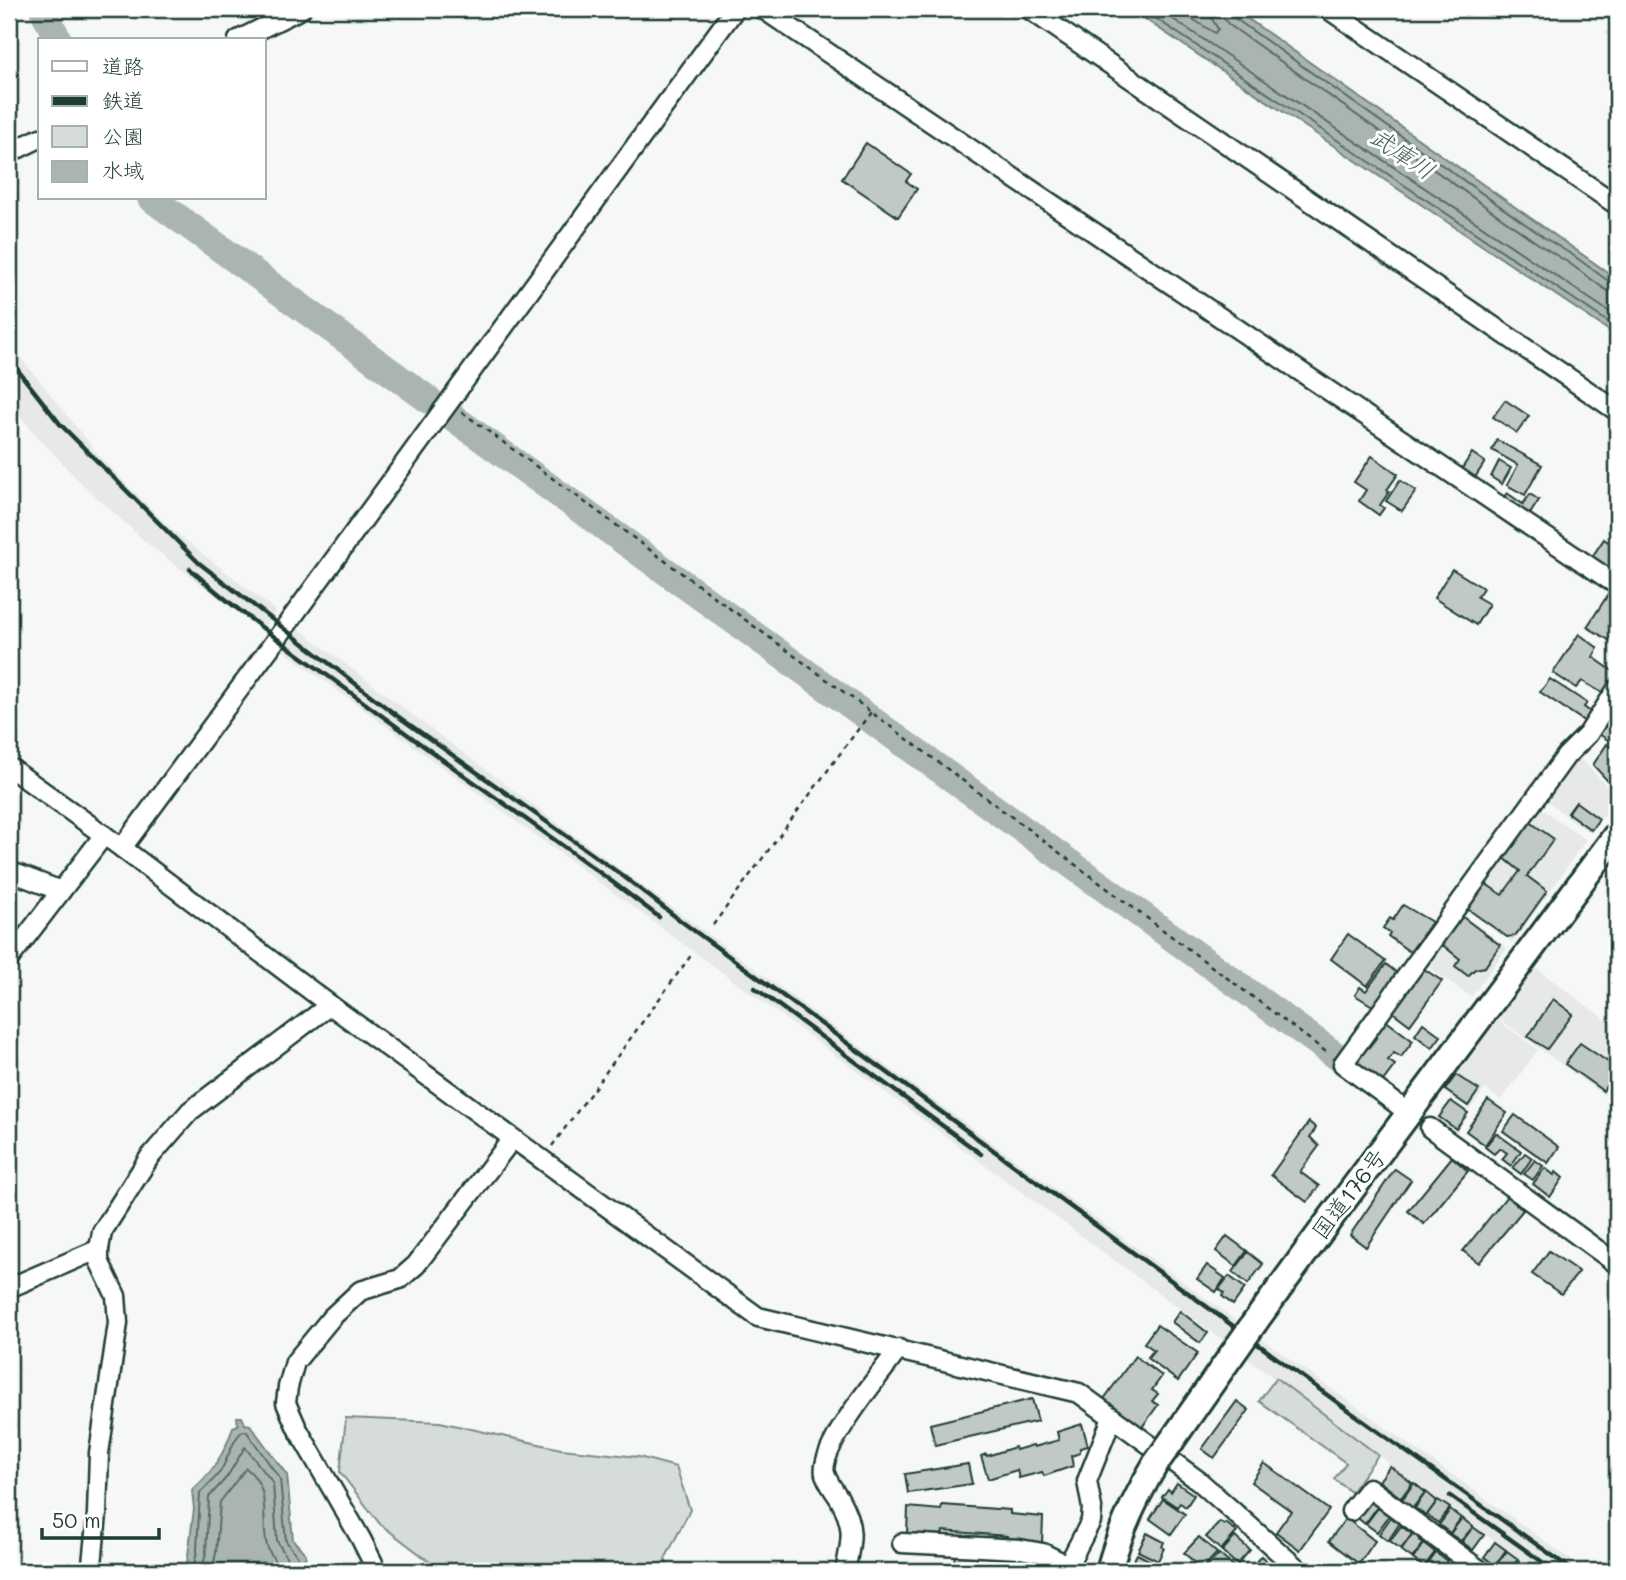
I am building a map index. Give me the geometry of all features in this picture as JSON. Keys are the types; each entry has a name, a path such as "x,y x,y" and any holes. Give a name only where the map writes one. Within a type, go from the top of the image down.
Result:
{"highway":[{"name":"国道176号","path":"1109,1571 1115,1546 1132,1504 1156,1463 1330,1219 1617,834"}],"street":[{"path":"242,38 301,9"},
{"path":"122,848 735,9"},
{"path":"763,9 1617,585"},
{"path":"1030,9 1617,411"},
{"path":"1328,9 1617,205"},
{"path":"9,153 38,139"},
{"path":"1402,1108 1343,1064 1566,756 1588,734 1617,689"},
{"path":"9,766 512,1139 758,1317 1079,1393 1199,1481 1300,1571"},
{"path":"9,959 104,835"},
{"path":"9,872 61,891"},
{"path":"95,1571 92,1564 99,1453 118,1323 116,1296 99,1261 102,1232 149,1158 190,1111 330,1005"},
{"path":"1430,1128 1617,1264"},
{"path":"375,1571 361,1539 297,1428 286,1403 295,1363 332,1317 360,1291 400,1279 416,1265 512,1139"},
{"path":"9,1288 99,1249"},
{"path":"845,1571 850,1549 850,1519 825,1475 825,1463 835,1437 899,1349"},
{"path":"902,1543 1020,1549 1043,1553 1066,1568 1091,1521 1092,1508 1087,1480 1112,1418"},
{"path":"1351,1511 1368,1488 1481,1571"}],"path":[{"path":"449,402 1343,1064"},
{"path":"713,925 871,712"},
{"path":"542,1160 692,954"}],"shaded area":[{"path":"9,343 102,459 171,529 276,611 262,631 147,543 79,481 37,436 9,402"},
{"path":"294,625 858,1045 1270,1345 1587,1571 1536,1571 1490,1538 281,649 278,646"},
{"path":"1575,753 1617,797 1592,832 1585,830 1543,798"},
{"path":"1538,806 1586,840 1513,943 1463,907"},
{"path":"1459,912 1507,948 1471,997 1422,962"},
{"path":"1532,965 1617,1028 1617,1105 1495,1016"},
{"path":"1495,1018 1538,1050 1501,1100 1485,1089 1469,1110 1442,1091"}],"green space":[{"path":"1276,1378 1378,1455 1351,1492 1334,1479 1346,1463 1259,1401"},
{"path":"346,1418 440,1422 561,1449 639,1457 676,1467 690,1510 665,1559 670,1571 442,1571 380,1524 340,1472"}],"water":[{"name":"武庫川","path":"1130,9 1234,9 1617,279 1617,336"},
{"path":"237,1417 242,1417 245,1424 250,1425 287,1475 293,1540 306,1554 303,1571 186,1571 194,1509 192,1490 217,1462 233,1427 238,1425"}],"building":[{"path":"866,143 911,174 906,181 917,189 898,217 842,179"},
{"path":"1505,400 1529,416 1517,433 1493,417"},
{"path":"1497,440 1542,465 1525,495 1507,485 1518,465 1492,450"},
{"path":"1472,453 1485,462 1474,479 1461,470"},
{"path":"1372,456 1398,474 1380,505 1384,508 1379,515 1359,501 1366,490 1354,482"},
{"path":"1499,461 1511,468 1502,484 1491,477"},
{"path":"1400,480 1416,491 1402,511 1386,501"},
{"path":"1507,493 1523,504 1530,494 1539,500 1528,517 1502,499"},
{"path":"1604,539 1617,548 1617,566 1612,573 1590,560"},
{"path":"1452,569 1483,588 1477,597 1489,604 1476,625 1434,598"},
{"path":"1609,593 1617,598 1617,634 1612,642 1587,627"},
{"path":"1579,634 1598,648 1593,657 1617,674 1606,695 1582,681 1576,688 1553,673"},
{"path":"1550,679 1587,703 1584,707 1593,714 1587,723 1540,692"},
{"path":"1610,712 1617,717 1617,746 1596,732"},
{"path":"1607,744 1617,752 1617,791 1593,765"},
{"path":"1576,802 1599,819 1591,830 1568,813"},
{"path":"1530,822 1554,839 1527,876 1547,891 1515,936 1507,937 1465,907 1483,882 1502,895 1520,871 1503,857"},
{"path":"1403,905 1432,922 1410,952 1388,936 1390,933 1383,928 1390,918 1393,920"},
{"path":"1460,915 1500,945 1485,967 1475,969 1468,976 1455,966 1460,959 1439,942"},
{"path":"1348,934 1385,961 1367,986 1331,959"},
{"path":"1386,964 1398,974 1374,1007 1355,995 1360,987 1366,991"},
{"path":"1421,967 1442,981 1410,1025 1390,1010"},
{"path":"1553,999 1573,1014 1547,1049 1528,1037"},
{"path":"1385,1020 1413,1041 1401,1057 1394,1053 1388,1060 1395,1065 1383,1081 1355,1060 1367,1044 1369,1047 1376,1038 1373,1036"},
{"path":"1423,1023 1441,1036 1432,1048 1415,1035"},
{"path":"1580,1043 1617,1068 1603,1091 1565,1064"},
{"path":"1456,1075 1479,1090 1468,1106 1445,1090"},
{"path":"1488,1100 1507,1113 1485,1145 1466,1131"},
{"path":"1451,1101 1468,1113 1456,1129 1439,1117"},
{"path":"1515,1115 1559,1147 1548,1163 1503,1131"},
{"path":"1309,1122 1316,1128 1310,1137 1319,1146 1300,1172 1319,1186 1307,1202 1271,1175"},
{"path":"1496,1133 1521,1151 1511,1166 1502,1159 1507,1153 1500,1148 1494,1154 1485,1147"},
{"path":"1525,1153 1532,1158 1521,1174 1513,1168"},
{"path":"1452,1157 1468,1171 1424,1224 1408,1211"},
{"path":"1535,1160 1543,1166 1533,1180 1524,1174"},
{"path":"1545,1168 1563,1178 1550,1197 1533,1184"},
{"path":"1395,1169 1411,1180 1366,1247 1350,1235"},
{"path":"1507,1196 1523,1210 1479,1263 1463,1251"},
{"path":"1227,1236 1247,1251 1236,1266 1216,1251"},
{"path":"1549,1251 1579,1272 1561,1294 1532,1274"},
{"path":"1248,1252 1263,1264 1248,1284 1233,1272"},
{"path":"1207,1265 1225,1278 1216,1292 1197,1279"},
{"path":"1229,1276 1245,1288 1233,1305 1222,1296 1224,1293 1219,1289"},
{"path":"1180,1311 1208,1333 1200,1343 1172,1322"},
{"path":"1157,1325 1198,1353 1178,1381 1147,1358 1154,1350 1144,1343"},
{"path":"1135,1356 1162,1376 1152,1390 1158,1394 1152,1401 1158,1405 1142,1427 1104,1399"},
{"path":"1032,1399 1038,1421 935,1445 930,1424"},
{"path":"1237,1401 1249,1410 1214,1458 1202,1449"},
{"path":"1082,1424 1088,1446 1080,1448 1080,1453 1071,1456 1073,1466 1044,1476 1042,1472 1019,1478 1017,1470 988,1479 981,1456 1059,1440 1057,1432"},
{"path":"1264,1463 1329,1510 1300,1550 1276,1532 1291,1511 1251,1482"},
{"path":"968,1464 972,1484 908,1493 905,1474"},
{"path":"1390,1466 1412,1483 1401,1498 1379,1481"},
{"path":"1177,1483 1194,1495 1186,1507 1180,1503 1177,1507 1162,1497 1168,1489 1171,1492"},
{"path":"1414,1483 1425,1492 1412,1509 1401,1501"},
{"path":"1426,1492 1437,1501 1426,1516 1415,1508"},
{"path":"1163,1499 1185,1514 1171,1534 1150,1519"},
{"path":"1365,1500 1378,1506 1365,1524 1354,1515"},
{"path":"1438,1500 1450,1508 1438,1523 1427,1515"},
{"path":"942,1505 1010,1510 1010,1514 1043,1517 1042,1544 1007,1541 1007,1536 943,1531 942,1536 907,1533 908,1507 941,1510"},
{"path":"1378,1508 1389,1516 1377,1532 1366,1524"},
{"path":"1450,1510 1461,1518 1450,1533 1439,1525"},
{"path":"1391,1517 1400,1523 1388,1541 1379,1534"},
{"path":"1346,1518 1375,1541 1359,1564 1329,1541"},
{"path":"1462,1518 1473,1527 1461,1541 1450,1534"},
{"path":"1220,1522 1224,1525 1226,1523 1237,1532 1221,1550 1206,1537"},
{"path":"1401,1526 1412,1534 1401,1549 1390,1541"},
{"path":"1473,1527 1484,1535 1473,1550 1462,1542"},
{"path":"1414,1532 1424,1543 1412,1558 1401,1550"},
{"path":"1147,1533 1164,1542 1158,1561 1138,1551"},
{"path":"1199,1537 1217,1553 1202,1569 1184,1553"},
{"path":"1235,1537 1250,1550 1237,1565 1222,1551"},
{"path":"1495,1542 1506,1550 1495,1565 1484,1557"},
{"path":"1424,1544 1435,1552 1424,1567 1413,1559"},
{"path":"1507,1551 1518,1559 1509,1571 1496,1565"},
{"path":"1436,1553 1447,1561 1439,1571 1429,1571 1425,1568"},
{"path":"955,1554 977,1556 976,1571 953,1571"},
{"path":"1137,1554 1157,1564 1154,1571 1128,1571"},
{"path":"1219,1554 1234,1567 1230,1571 1210,1571 1206,1568"},
{"path":"1261,1556 1278,1571 1249,1570"},
{"path":"1518,1560 1530,1568 1527,1571 1510,1571"}],"waterway":[{"path":"43,9 57,38"},
{"path":"154,200 429,400"},
{"path":"451,416 1335,1055"}],"railway":[{"path":"9,359 60,424 199,563 396,715 623,876 1349,1411 1574,1571"},
{"path":"190,569 268,632 659,917"},
{"path":"755,988 981,1154"},
{"path":"1450,1496 1555,1571"}]}
